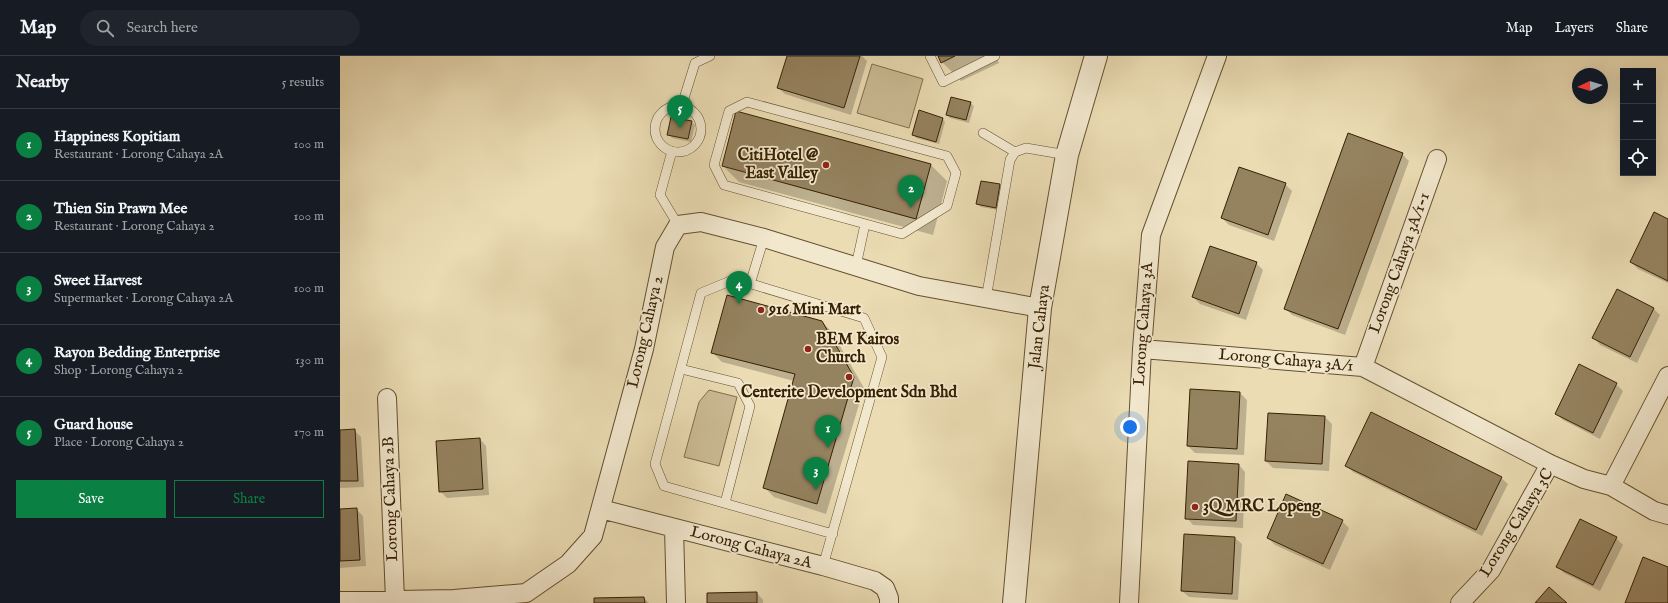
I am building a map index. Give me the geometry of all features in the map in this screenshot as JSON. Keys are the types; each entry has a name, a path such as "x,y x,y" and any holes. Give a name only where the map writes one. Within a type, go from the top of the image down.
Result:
{"street":[{"name":"Jalan Cahaya","path":"1014,603 1040,308 1067,155 1096,56"},
{"name":"Lorong Cahaya 3A","path":"1129,603 1142,349 1151,235 1217,56"},
{"name":"Lorong Cahaya 3A/1-1","path":"1363,367 1437,159"},
{"path":"678,225 702,222 764,238 919,286 1040,308"},
{"name":"Lorong Cahaya 2","path":"340,601 454,601 526,593 568,564 593,536 644,349 665,247 678,225"},
{"name":"Lorong Cahaya 3A/1","path":"1142,349 1363,367 1550,464"},
{"path":"1611,486 1668,376"},
{"name":"Lorong Cahaya 2B","path":"387,398 395,600"},
{"name":"Lorong Cahaya 3C","path":"1460,603 1491,570 1550,464 1584,479 1611,486 1654,511 1668,515"},
{"name":"Lorong Cahaya 2A","path":"601,509 823,566 875,581 885,588 889,598 889,603"},
{"path":"674,528 676,603"}],"lane":[{"path":"682,105 695,59 710,56"},
{"path":"930,56 943,82 995,56"},
{"path":"747,102 948,156 956,173 947,206 902,234 865,224 724,184 714,165 728,111 747,102"},
{"path":"682,105 696,113 700,119 701,134 693,147 680,152 672,152 660,143 656,136 656,120 666,108 682,105"},
{"path":"983,132 1015,152"},
{"path":"986,299 1010,160 1015,152 1026,148 1067,155"},
{"path":"672,152 660,195 678,225"},
{"path":"856,266 865,224"},
{"path":"750,284 764,238"},
{"path":"823,566 833,534 882,357 864,318 735,280 701,293 655,464 664,486 833,534"},
{"path":"681,368 738,383 750,406 725,503"}],"shaded area":[{"path":"872,64 923,79 909,128 857,113"},
{"path":"709,390 737,397 719,466 684,457 699,402"}],"building":[{"path":"787,56 860,56 844,108 777,88"},
{"path":"938,56 955,56 941,63"},
{"path":"951,97 971,102 966,120 946,115"},
{"path":"919,110 943,118 936,142 912,135"},
{"name":"CitiHotel @ East Valley","path":"736,111 931,164 916,219 722,166"},
{"path":"671,117 692,121 688,139 667,135"},
{"path":"1348,133 1403,153 1338,329 1284,309"},
{"path":"1239,167 1286,183 1268,235 1221,218"},
{"path":"981,181 1000,184 996,208 976,204"},
{"path":"1654,212 1668,219 1668,281 1630,262"},
{"path":"1210,246 1257,262 1239,314 1192,297"},
{"path":"1617,289 1654,308 1630,357 1592,338"},
{"path":"727,295 822,321 854,377 817,504 763,488 795,374 711,353"},
{"path":"1579,364 1617,383 1593,433 1555,414"},
{"path":"1190,389 1240,392 1237,449 1187,446"},
{"path":"1371,412 1502,477 1476,530 1345,466"},
{"path":"1268,413 1325,416 1322,464 1265,461"},
{"path":"355,429 358,481 340,481 340,430"},
{"path":"480,438 483,489 439,492 436,441"},
{"path":"1188,461 1239,464 1236,521 1185,519"},
{"path":"1286,494 1343,520 1323,564 1267,538"},
{"path":"357,508 360,560 340,561 340,509"},
{"path":"1580,519 1617,537 1593,585 1556,567"},
{"path":"1184,534 1235,537 1232,594 1181,591"},
{"path":"1643,557 1668,567 1668,603 1625,603"},
{"path":"1549,587 1567,603 1535,603"},
{"path":"757,592 757,603 707,603 707,593"},
{"path":"644,597 645,603 594,603 594,598"}],"place":[{"name":"Guard house","path":"680,128"},
{"name":"CitiHotel @ East Valley","path":"826,165"},
{"name":"Thien Sin Prawn Mee","path":"911,208"},
{"name":"Rayon Bedding Enterprise","path":"739,304"},
{"name":"916 Mini Mart","path":"761,310"},
{"name":"BEM Kairos Church","path":"808,349"},
{"name":"Centerite Development Sdn Bhd","path":"849,377"},
{"name":"Happiness Kopitiam","path":"828,448"},
{"name":"Sweet Harvest","path":"816,490"},
{"name":"3Q MRC Lopeng","path":"1195,507"}]}
